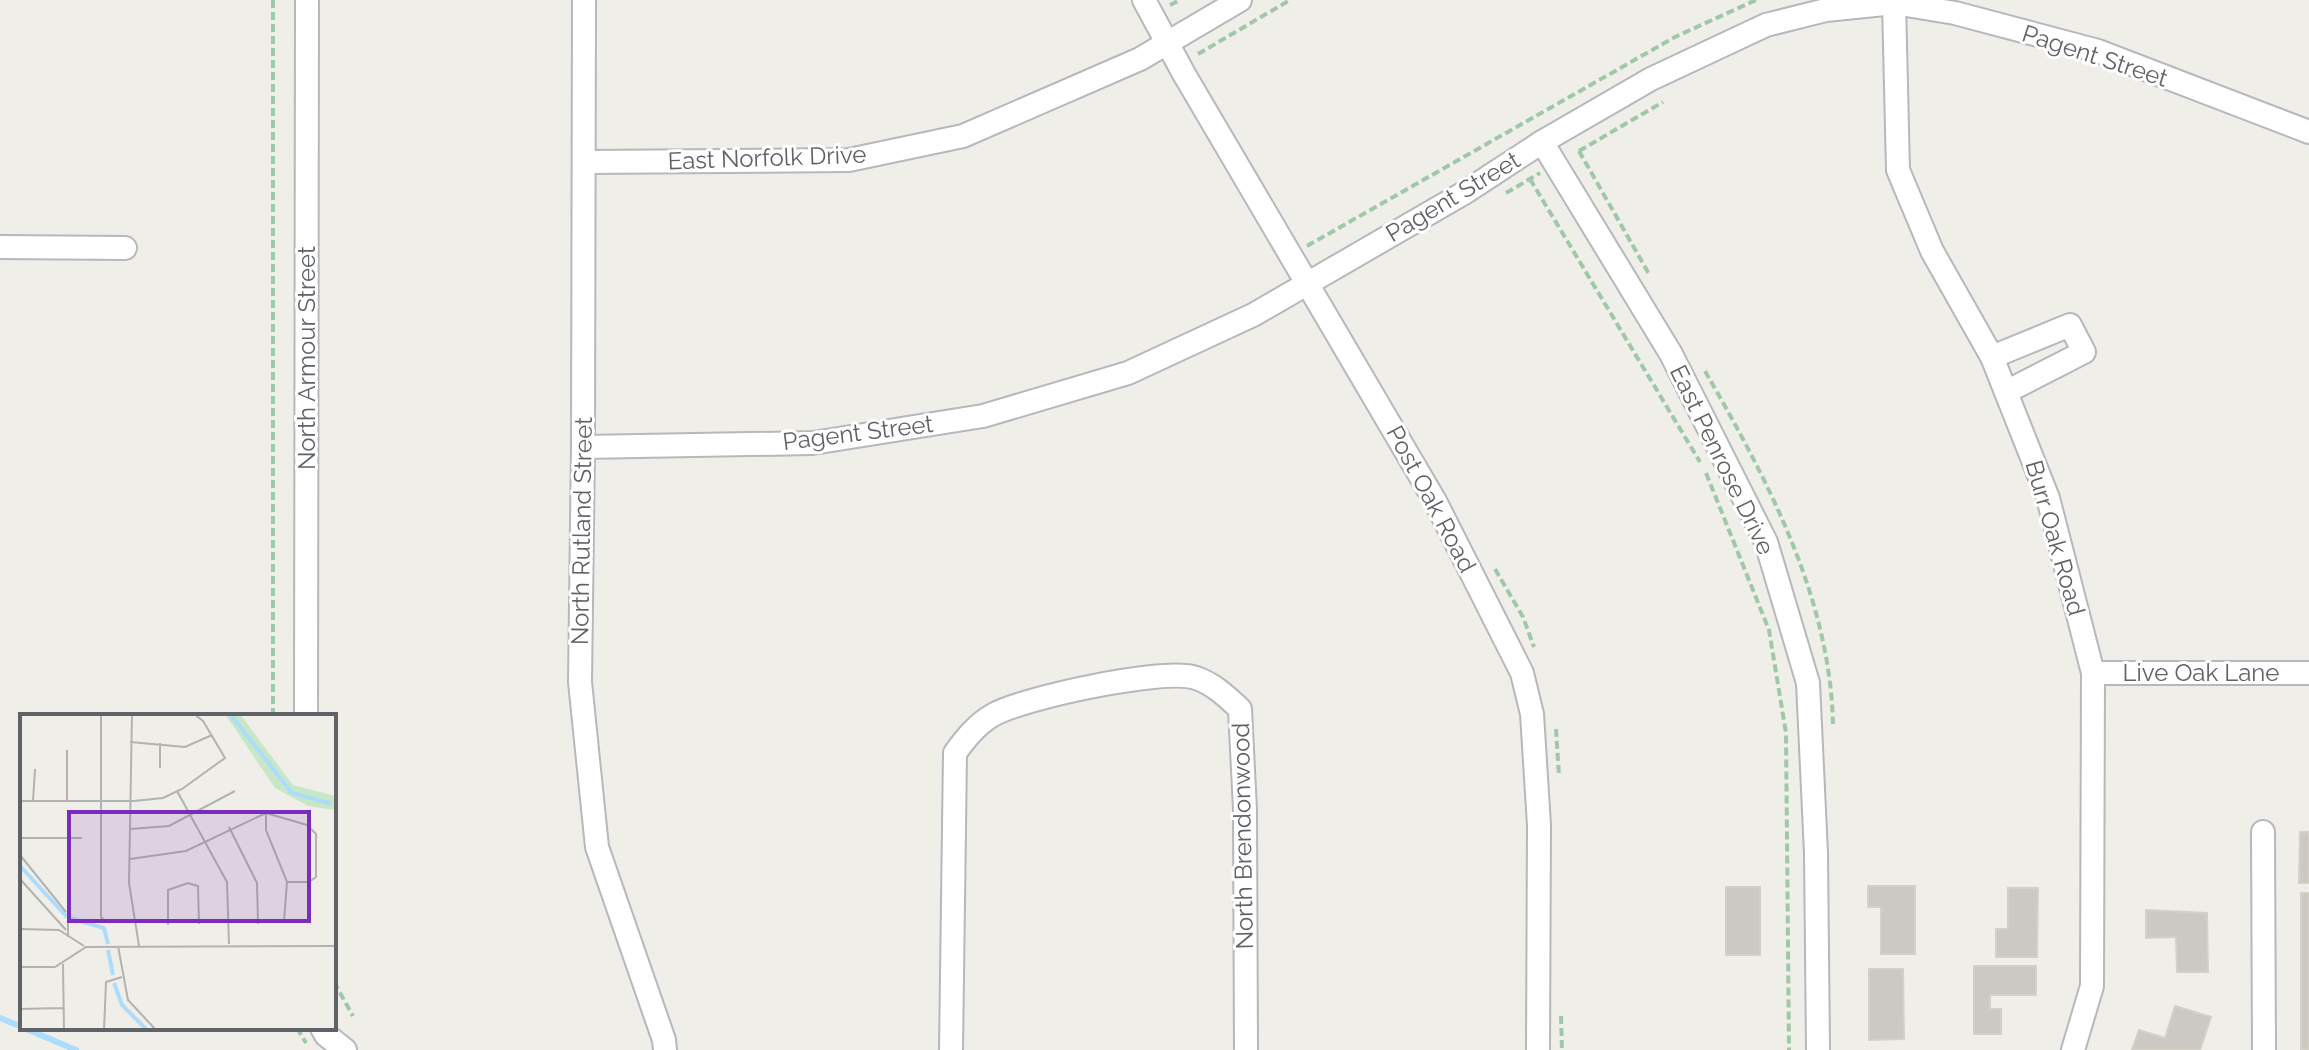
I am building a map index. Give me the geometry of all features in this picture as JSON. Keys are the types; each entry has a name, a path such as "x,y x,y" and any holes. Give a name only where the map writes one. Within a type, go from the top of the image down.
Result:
{"street":[{"name":"North Armour Street","path":"306,714 307,0"},
{"name":"North Rutland Street","path":"584,0 580,682 597,847 665,1050"},
{"name":"Post Oak Road","path":"1144,0 1435,501 1522,673 1532,714 1539,825 1538,1050"},
{"name":"East Norfolk Drive","path":"584,162 849,160 963,136 1140,59 1240,0"},
{"name":"Pagent Street","path":"583,447 813,443 983,416 1128,373 1253,315 1464,193 1542,142 1651,79 1766,25 1826,10 1894,3 1955,13 2098,51 2309,132"},
{"name":"Burr Oak Road","path":"1894,3 1898,170 1932,251 1992,357 2048,498 2093,673 2092,986 2073,1050"},
{"name":"East Penrose Drive","path":"1542,142 1671,354 1766,542 1808,683 1816,853 1818,1050"},
{"path":"0,247 125,248"},
{"path":"1992,357 2070,325 2084,352 2006,392"},
{"name":"Live Oak Lane","path":"2093,673 2309,673"},
{"name":"North Brendonwood","path":"951,1050 955,753 973,730 995,713 1063,693 1139,677 1194,676 1217,687 1240,709 1245,810 1246,1050"},
{"path":"2263,832 2264,1050"},
{"path":"323,1030 345,1050"}],"path":[{"path":"273,0 273,714"},
{"path":"1170,5 1180,0"},
{"path":"1198,54 1290,0"},
{"path":"1307,246 1675,37 1756,0"},
{"path":"1530,179 1704,469 1769,630 1786,733 1789,1050"},
{"path":"336,986 353,1016"}],"building":[{"path":"2300,832 2309,832 2309,883 2299,883"},
{"path":"1868,886 1915,886 1915,954 1881,954 1881,907 1868,907"},
{"path":"1726,887 1760,887 1760,955 1726,955"},
{"path":"2008,888 2038,888 2037,957 1996,957 1996,929 2008,929"},
{"path":"2301,893 2309,893 2309,1050 2301,1050"},
{"path":"2146,910 2207,913 2208,972 2177,972 2176,937 2146,938"},
{"path":"1974,966 2036,966 2036,995 1990,995 1990,1009 2001,1009 2001,1034 1974,1034"},
{"path":"1869,969 1903,969 1904,1039 1869,1040"},
{"path":"2175,1006 2211,1017 2200,1050 2132,1050 2139,1030 2165,1038"}],"waterway":[{"path":"0,1018 20,1026"},
{"path":"29,1030 76,1050"}]}
